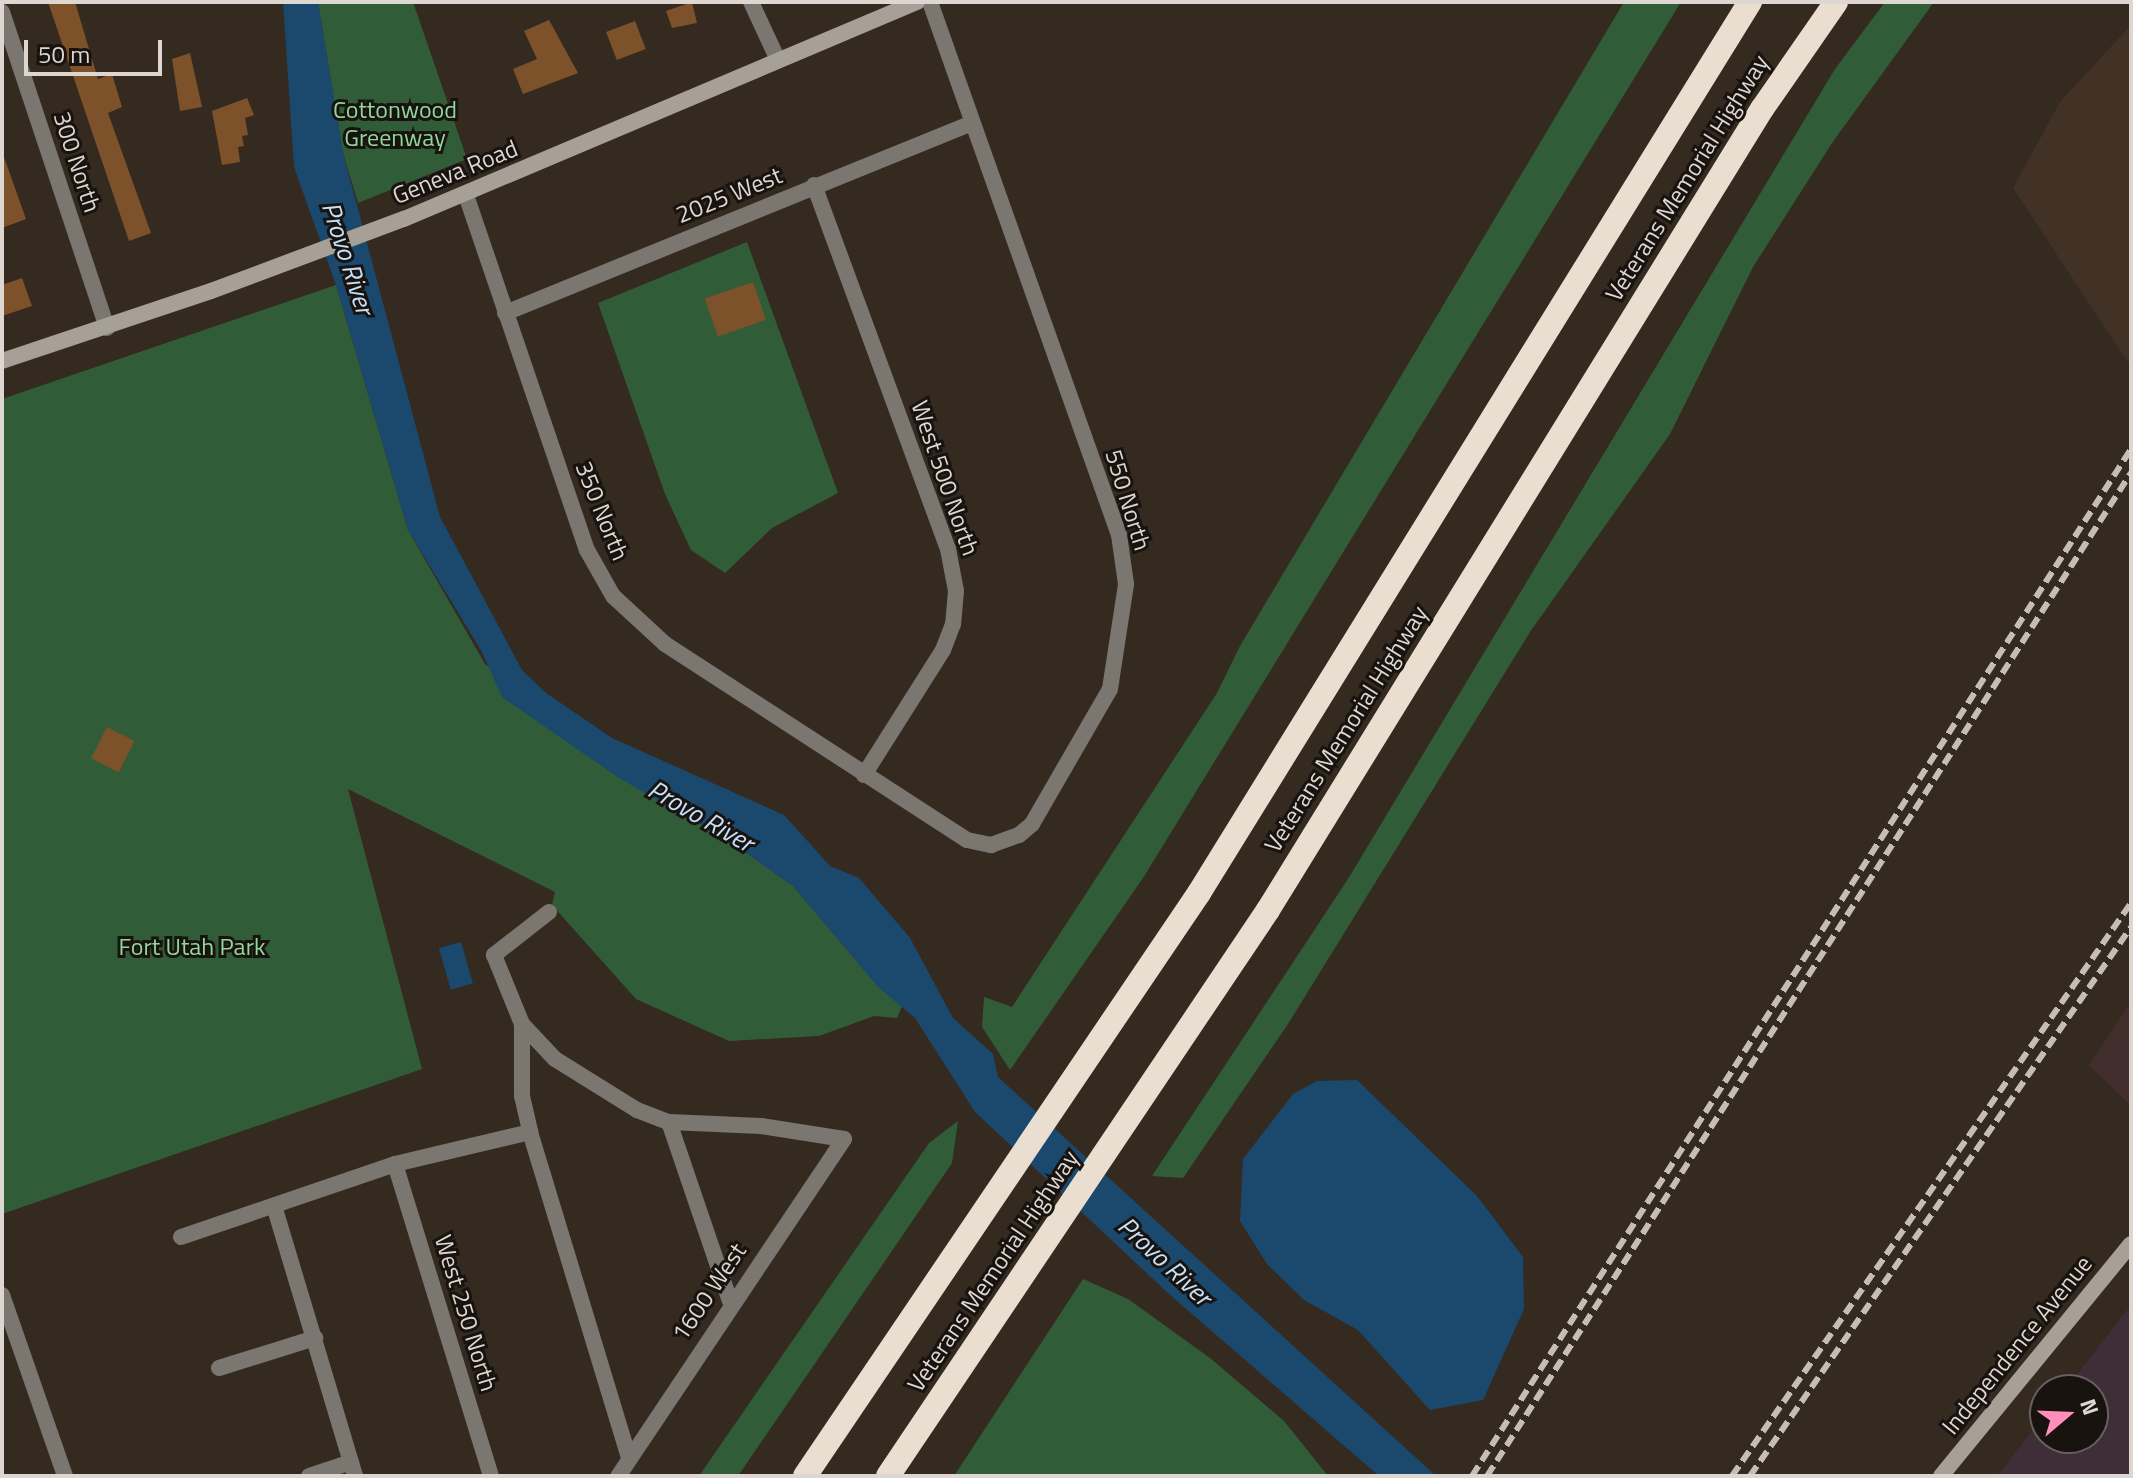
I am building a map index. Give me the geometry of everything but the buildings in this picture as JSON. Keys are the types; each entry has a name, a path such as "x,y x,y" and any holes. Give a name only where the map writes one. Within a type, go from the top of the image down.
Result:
{"highway":[{"name":"Veterans Memorial Highway","path":"805,1476 994,1202 1199,893 1750,2"},
{"name":"Veterans Memorial Highway","path":"888,1476 1040,1254 1268,910 1738,148 1836,2"}],"main road":[{"name":"Geneva Road","path":"2,361 274,269 466,195 777,58 917,2"},
{"name":"Independence Avenue","path":"1941,1476 2131,1244"}],"street":[{"path":"751,2 777,58"},
{"name":"550 North","path":"864,775 967,840 991,845 1019,835 1032,824 1095,721 1110,689 1123,622 1126,584 1119,535 930,2"},
{"name":"300 North","path":"2,12 107,328"},
{"name":"2025 West","path":"505,313 972,123"},
{"name":"West 500 North","path":"814,185 948,549 956,591 953,624 943,650 864,775"},
{"name":"350 North","path":"466,195 587,550 613,596 665,644 864,775"},
{"path":"549,912 494,955 522,1024 555,1059 600,1091 669,1122 730,1301"},
{"path":"522,1024 522,1096 530,1132 629,1458"},
{"name":"1600 West","path":"618,1476 730,1301 844,1139 761,1126 669,1122"},
{"path":"181,1237 275,1209 395,1164 530,1132"},
{"name":"West 250 North","path":"395,1164 491,1476"},
{"path":"275,1209 353,1469 309,1476"},
{"path":"2,1295 65,1476"},
{"path":"219,1368 315,1338"},
{"path":"2,1353 20,1347"}],"shaded area":[{"path":"2131,25 2131,367 2013,188 2060,102"},
{"path":"2131,1002 2131,1106 2089,1065"},
{"path":"2131,1305 2131,1476 1997,1476 2029,1435 2029,1454 2109,1454 2109,1374 2077,1374"}],"green space":[{"name":"Cottonwood Greenway","path":"318,2 413,2 467,159 358,203 343,153"},
{"path":"1624,2 1681,2 1143,878 1010,1070 982,1027 984,997 1012,1007 1217,693 1240,646"},
{"path":"1885,2 1934,2 1832,143 1753,267 1670,434 1530,632 1288,1024 1183,1178 1152,1176 1348,879 1835,69"},
{"path":"747,242 838,493 772,528 725,573 691,550 665,494 598,303"},
{"name":"Fort Utah Park","path":"336,285 408,530 485,664 793,886 878,986 902,1006 897,1018 874,1016 819,1036 729,1041 636,999 552,905 555,892 348,789 422,1069 2,1214 2,399"},
{"path":"958,1121 952,1163 738,1476 699,1476 929,1143"},
{"path":"1083,1279 1128,1299 1210,1358 1284,1421 1328,1476 954,1476"}],"water":[{"name":"Provo River","path":"283,2 318,2 343,153 440,517 522,670 546,693 612,738 784,815 830,866 859,878 910,938 953,1018 993,1054 998,1077 1436,1476 1379,1476 1169,1294 975,1112 915,1018 878,987 793,886 721,836 619,778 502,697 482,652 408,530 336,285 294,167"},
{"path":"461,942 473,983 451,990 439,948"},
{"path":"1357,1080 1477,1196 1523,1257 1524,1309 1483,1400 1430,1410 1358,1330 1304,1300 1267,1264 1240,1221 1243,1159 1293,1094 1317,1081"}],"railway":[{"path":"1472,1476 2131,449"},
{"path":"1487,1476 2131,473"},
{"path":"1732,1476 2131,903"},
{"path":"1750,1476 2131,927"}]}
